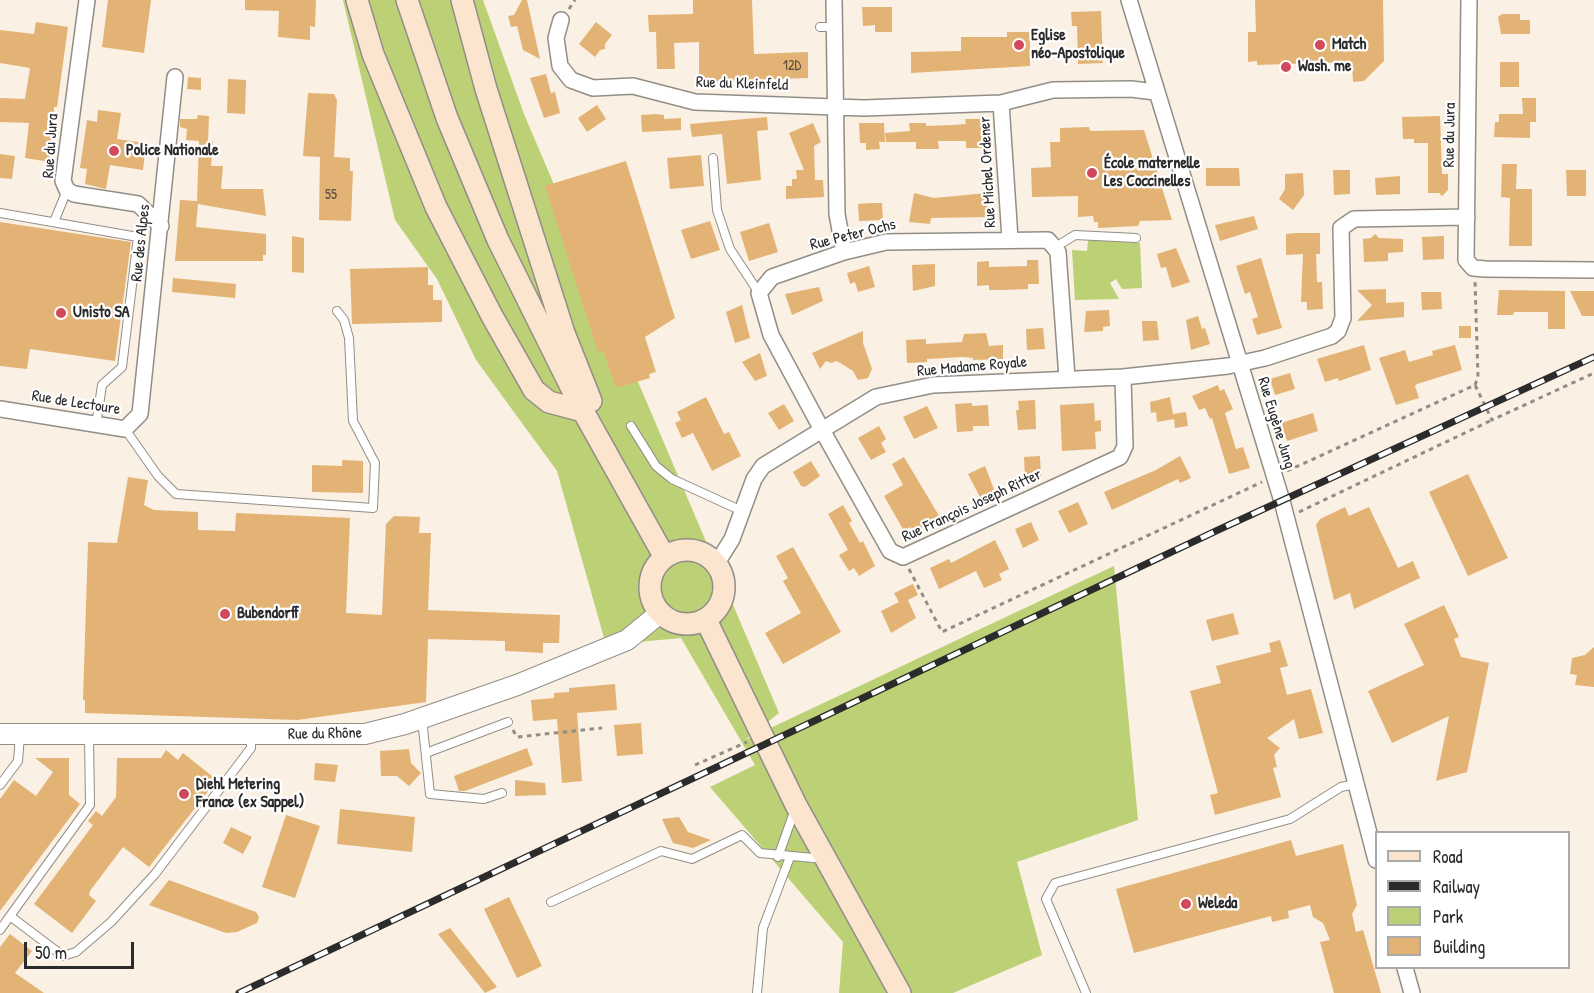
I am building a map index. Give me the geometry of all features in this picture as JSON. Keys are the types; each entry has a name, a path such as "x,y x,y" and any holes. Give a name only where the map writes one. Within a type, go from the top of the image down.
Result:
{"main road":[{"path":"357,0 373,54 436,207 492,316 534,390 549,402 583,411"},
{"path":"407,0 447,118 498,240 583,411 664,556"},
{"path":"462,0 486,89 564,333 597,417 597,436"},
{"path":"684,549 705,553 717,563 725,586 721,603 706,620 690,624 672,621 660,613 651,597 652,573 664,556 684,549"},
{"path":"706,620 796,805 900,993"}],"street":[{"name":"Rue du Jura","path":"87,0 63,181 67,190 74,194 138,204 161,226"},
{"path":"834,0 827,27 836,106 837,214 844,252"},
{"name":"Rue Eugène Jung","path":"1129,0 1162,92 1274,476 1375,853"},
{"name":"Rue du Jura","path":"1469,0 1466,260 1473,267"},
{"name":"Rue du Kleinfeld","path":"561,20 556,38 560,66 571,80 593,88 633,86 695,102 864,108 1002,103 1053,90 1131,88 1162,92"},
{"name":"Rue des Alpes","path":"140,414 175,77"},
{"name":"Rue Michel Ordener","path":"1002,103 1010,239"},
{"name":"Rue Madame Royale","path":"717,563 732,539 754,479 763,466 876,398 933,385 1123,377 1240,364 1332,336 1338,330 1343,318 1341,228 1354,219 1467,217"},
{"name":"Rue Peter Ochs","path":"759,293 772,277 844,252 901,240 1048,240 1054,248"},
{"path":"1054,248 1058,252 1067,378"},
{"path":"1473,267 1594,270"},
{"path":"759,293 771,336 822,430"},
{"name":"Rue François Joseph Ritter","path":"822,430 890,551 903,557 1120,457 1125,446 1123,377"},
{"name":"Rue de Lectoure","path":"0,409 125,429 140,414"},
{"name":"Rue du Rhône","path":"10,734 365,734 422,718 517,685 627,640 660,613"},
{"path":"1405,969 1412,993"}],"lane":[{"path":"713,158 717,210 730,249 759,293"},
{"path":"54,222 67,190"},
{"path":"0,213 138,237 122,367 102,385 96,425"},
{"path":"1054,248 1075,236 1136,238"},
{"path":"125,429 158,476 176,494 373,508 375,463 353,421 349,338 344,320 336,311"},
{"path":"631,426 656,466 672,479 742,511"},
{"path":"422,718 430,794 484,799 502,793"},
{"path":"426,753 508,722"},
{"path":"0,785 18,760 10,734"},
{"path":"0,930 90,805 89,734"},
{"path":"10,916 63,956 76,952 111,922 155,874 251,748 251,735"},
{"path":"1086,993 1046,899 1054,883 1290,819 1341,787 1356,784"},
{"path":"778,857 796,805"},
{"path":"551,902 661,851 692,860 742,836 760,853 778,857 828,860"},
{"path":"756,993 763,928 790,858"}],"path":[{"path":"903,557 942,632 1274,476 1475,385 1478,377 1478,294 1473,267"},
{"path":"1295,514 1594,373"},
{"path":"1475,385 1491,420"},
{"path":"508,722 517,737 602,728"},
{"path":"695,765 762,735"}],"green space":[{"path":"343,0 483,0 524,114 779,713 745,740 1114,566 1138,820 1017,862 1042,955 953,993 839,993 843,942 710,787 755,765 681,638 606,645 557,471 476,360 437,279 395,220"},
{"path":"1088,240 1140,243 1142,288 1122,289 1116,279 1110,283 1119,299 1075,300 1072,250 1087,251"}],"building":[{"path":"108,0 151,0 144,53 102,47"},
{"path":"245,0 316,0 315,27 310,26 310,40 278,37 279,11 245,10"},
{"path":"522,0 527,0 540,59 523,50 517,26 511,27 508,16 514,15"},
{"path":"693,0 752,0 754,54 808,52 808,78 699,82 699,42 674,43 675,69 657,69 656,32 649,32 648,15 693,14"},
{"name":"Match","path":"1255,0 1383,0 1384,61 1364,81 1353,82 1352,62 1257,65 1257,61 1248,62 1248,32 1256,32"},
{"path":"862,7 892,7 892,32 875,32 875,25 863,26"},
{"path":"1101,11 1103,63 1078,64 1077,26 1072,26 1071,12"},
{"path":"1502,14 1520,14 1520,20 1530,20 1530,34 1501,34 1498,17"},
{"path":"36,22 68,27 57,107 54,107 50,162 25,158 29,123 0,122 0,98 25,99 30,68 0,63 0,30 34,34"},
{"path":"596,22 612,35 605,44 605,49 600,50 595,57 579,44"},
{"path":"1007,32 1030,32 1030,66 911,73 911,52 961,51 961,37 1007,37"},
{"path":"1500,62 1519,62 1519,87 1500,87"},
{"path":"546,74 551,93 555,92 560,113 544,118 530,78"},
{"path":"188,77 201,78 201,90 187,89"},
{"path":"228,79 246,80 245,114 227,113"},
{"path":"308,93 334,94 337,100 334,157 350,158 350,171 353,171 351,221 319,220 320,157 303,156"},
{"path":"1522,98 1536,98 1536,122 1530,122 1530,138 1494,137 1495,122 1499,122 1499,114 1523,114"},
{"path":"597,105 606,119 587,132 578,118"},
{"name":"Police Nationale","path":"98,110 121,113 117,139 146,143 143,170 110,165 106,189 85,184 87,169 80,168 87,120 97,122"},
{"path":"198,115 209,116 208,141 213,141 211,166 223,166 221,189 263,189 266,216 198,204 196,227 266,234 266,255 263,255 263,261 175,261 180,200 197,201 199,141 186,140 187,129 180,127 180,119 197,119"},
{"path":"641,115 664,115 664,119 681,118 681,130 642,132"},
{"path":"1440,116 1442,174 1448,174 1448,190 1442,196 1439,193 1428,193 1428,143 1414,143 1414,139 1403,139 1402,117"},
{"path":"767,117 768,130 757,131 761,180 727,184 722,134 692,137 690,124"},
{"path":"965,119 983,119 984,148 966,148 966,141 938,141 939,149 916,149 916,142 886,142 885,133 910,131 909,123 926,123 926,126 953,125 966,124"},
{"path":"813,123 821,142 814,146 815,180 823,180 824,197 786,199 786,186 792,186 792,179 797,179 796,170 804,170 789,133"},
{"path":"859,123 884,123 885,142 879,142 880,149 866,150 866,143 860,143"},
{"path":"1089,127 1090,131 1144,130 1172,220 1140,221 1138,226 1098,228 1098,222 1094,222 1093,216 1078,217 1078,196 1032,197 1031,168 1051,167 1050,142 1060,142 1060,128"},
{"path":"0,154 15,156 12,179 0,178"},
{"path":"701,155 704,186 670,189 667,158"},
{"path":"626,161 675,318 645,337 656,372 649,374 650,378 616,388 603,351 598,352 545,186"},
{"path":"1502,164 1517,164 1516,189 1532,189 1532,246 1509,246 1510,198 1501,197"},
{"path":"1206,168 1239,168 1240,186 1206,186"},
{"path":"1333,170 1350,170 1350,194 1334,195"},
{"path":"1566,170 1586,170 1586,196 1567,196"},
{"path":"1303,173 1304,195 1293,210 1279,199 1285,189 1285,174"},
{"path":"1400,176 1400,194 1376,195 1375,178"},
{"path":"914,193 934,198 987,193 988,217 931,218 930,224 909,222"},
{"path":"882,203 883,220 859,221 858,204"},
{"path":"1254,216 1258,229 1220,241 1215,225"},
{"path":"710,221 720,250 691,259 681,230"},
{"name":"Unisto SA","path":"0,222 131,242 115,361 30,349 27,369 0,366"},
{"path":"769,223 778,252 749,261 740,232"},
{"path":"1320,233 1320,254 1316,254 1317,282 1322,282 1323,309 1307,310 1307,302 1301,302 1303,254 1286,255 1286,234"},
{"path":"1375,234 1379,238 1403,239 1403,252 1388,253 1388,261 1364,262 1363,239 1371,238"},
{"path":"292,236 304,238 304,273 292,272"},
{"path":"1444,236 1444,259 1423,260 1422,237"},
{"path":"1176,248 1190,282 1172,288 1166,267 1161,268 1157,254"},
{"path":"1261,258 1282,328 1257,335 1252,319 1258,317 1250,292 1245,294 1236,266"},
{"path":"1027,260 1038,260 1039,284 1028,284 1028,289 1002,290 989,290 989,285 977,286 977,262 989,261 989,267 1027,266"},
{"path":"935,264 935,286 913,291 912,265"},
{"path":"869,266 875,287 858,292 855,282 850,284 847,273"},
{"path":"428,267 428,285 433,285 433,300 442,300 442,322 352,324 350,269"},
{"path":"173,278 236,284 235,298 172,292"},
{"path":"819,287 823,301 792,315 785,294"},
{"path":"1386,289 1386,303 1404,302 1404,317 1357,321 1372,305 1357,290"},
{"path":"1499,290 1565,291 1565,329 1548,329 1548,312 1514,312 1513,315 1497,315"},
{"path":"1570,291 1594,291 1594,316 1582,316"},
{"path":"1421,292 1441,292 1442,309 1422,310"},
{"path":"742,305 750,338 735,343 726,312"},
{"path":"1109,310 1110,326 1103,327 1103,331 1084,332 1086,311"},
{"path":"1198,316 1210,344 1191,350 1186,320"},
{"path":"1142,321 1157,321 1159,340 1143,341"},
{"path":"1459,326 1471,326 1471,338 1459,338"},
{"path":"1043,328 1045,349 1027,350 1026,329"},
{"path":"863,331 863,343 872,369 868,378 858,380 853,371 837,361 831,363 826,361 820,369 812,353"},
{"path":"986,333 989,346 1003,345 1003,359 973,360 973,358 963,357 927,359 927,362 907,363 906,340 926,339 926,344 962,342 964,334"},
{"path":"1364,345 1371,370 1339,381 1338,378 1325,382 1317,359"},
{"path":"1455,345 1462,370 1417,384 1415,386 1419,398 1396,405 1379,358 1405,350 1409,362 1433,355 1432,351"},
{"path":"760,353 767,376 755,381 742,362"},
{"path":"1290,373 1295,389 1275,395 1270,379"},
{"path":"1218,385 1220,391 1224,389 1233,409 1225,413 1236,449 1243,447 1250,468 1229,474 1212,418 1210,419 1205,408 1199,410 1192,396"},
{"path":"706,397 724,434 729,432 741,456 712,471 693,433 682,438 675,423 681,420 677,412"},
{"path":"1170,397 1173,414 1186,412 1188,426 1175,428 1174,419 1157,422 1156,412 1151,413 1150,402"},
{"path":"1035,400 1036,429 1018,430 1016,410 1019,410 1018,401"},
{"path":"972,403 972,406 988,405 989,426 973,426 973,431 957,432 955,404"},
{"path":"1094,403 1095,421 1101,420 1101,431 1095,432 1096,449 1062,451 1060,405"},
{"path":"784,404 794,421 779,430 768,413"},
{"path":"927,406 938,428 914,439 903,417"},
{"path":"1313,413 1318,431 1287,441 1281,423"},
{"path":"879,426 886,439 881,443 886,452 871,460 858,438"},
{"path":"1040,456 1041,477 1025,478 1024,457"},
{"path":"1180,456 1191,478 1180,483 1178,479 1112,510 1104,492 1156,470"},
{"path":"904,457 941,519 913,532 910,527 904,531 884,496 903,485 892,464"},
{"path":"342,460 363,461 363,493 312,492 312,465 342,466"},
{"path":"811,461 820,476 805,487 801,486 793,472"},
{"path":"985,466 996,495 982,501 968,474"},
{"path":"1468,474 1508,558 1468,576 1429,492"},
{"name":"Bubendorff","path":"128,477 148,480 144,505 154,510 198,512 198,530 235,531 236,513 350,518 346,613 382,615 386,524 394,516 420,517 419,533 431,533 428,610 560,615 559,643 543,643 543,653 505,651 505,641 428,639 426,702 297,720 85,713 85,700 83,700 88,542 117,543"},
{"path":"1078,502 1088,524 1069,533 1058,511"},
{"path":"843,505 852,521 849,523 860,543 863,541 875,566 859,576 854,568 849,571 839,555 848,550 828,514"},
{"path":"1345,507 1349,516 1369,507 1398,568 1413,561 1420,578 1354,609 1350,593 1334,600 1316,525 1320,519"},
{"path":"1031,522 1039,540 1023,548 1015,529"},
{"path":"995,540 1009,569 999,574 1002,580 984,588 976,571 939,589 930,568 949,559 951,563"},
{"path":"793,547 841,632 783,664 765,633 801,613 783,581 788,578 776,556"},
{"path":"913,584 918,595 908,600 916,618 891,633 881,611 899,602 894,593"},
{"path":"1444,605 1459,637 1454,639 1461,657 1489,663 1467,772 1436,781 1449,716 1392,743 1368,691 1424,665 1404,624"},
{"path":"1233,613 1239,634 1212,641 1206,620"},
{"path":"1280,640 1288,666 1280,668 1287,695 1311,689 1323,733 1299,739 1294,719 1267,738 1280,748 1274,755 1277,767 1273,768 1281,797 1215,815 1210,795 1218,793 1190,691 1221,683 1216,666 1271,652 1269,643"},
{"path":"1594,647 1594,687 1575,685 1577,675 1570,674 1572,658 1585,655"},
{"path":"615,684 617,710 577,713 582,781 562,783 557,719 533,721 531,700 554,698 554,693 569,692 569,688"},
{"path":"641,723 643,754 617,756 614,725"},
{"path":"527,748 533,765 465,791 459,791 454,776"},
{"path":"409,749 411,763 421,773 409,786 397,776 381,776 380,751"},
{"path":"166,750 178,760 183,753 217,780 149,867 123,847 90,891 89,895 96,901 72,933 34,904 93,825 88,821 96,811 102,816 116,797 117,758 161,758"},
{"path":"35,758 69,758 69,795 80,804 0,911 0,799 14,780 36,796 53,772"},
{"path":"315,763 338,765 335,782 314,780"},
{"path":"515,780 545,783 546,795 515,796"},
{"path":"340,809 415,817 412,852 337,844"},
{"path":"286,815 320,826 295,898 262,887"},
{"path":"679,817 688,832 711,840 693,848 673,843 662,819"},
{"path":"231,827 252,837 243,854 223,843"},
{"path":"1291,840 1296,856 1343,844 1357,905 1352,914 1356,932 1363,930 1381,993 1334,993 1320,942 1330,940 1323,923 1313,917 1310,905 1288,911 1289,918 1272,922 1271,916 1134,953 1116,889"},
{"path":"169,880 256,912 259,917 257,923 237,932 226,933 149,905"},
{"path":"509,897 542,966 517,978 484,909"},
{"path":"450,928 497,987 485,993 438,934"},
{"path":"10,934 32,951 15,973 44,993 0,993 0,947"}],"railway":[{"path":"239,993 1218,530 1594,357"}],"place":[{"name":"Eglise néo-Apostolique","path":"1019,45"},
{"name":"Match","path":"1320,45"},
{"name":"Wash. me","path":"1286,67"},
{"name":"Police Nationale","path":"114,151"},
{"name":"École maternelle Les Coccinelles","path":"1092,173"},
{"name":"Unisto SA","path":"61,313"},
{"name":"Bubendorff","path":"225,614"},
{"name":"Diehl Metering France (ex Sappel)","path":"184,794"},
{"name":"Weleda","path":"1186,904"}]}
